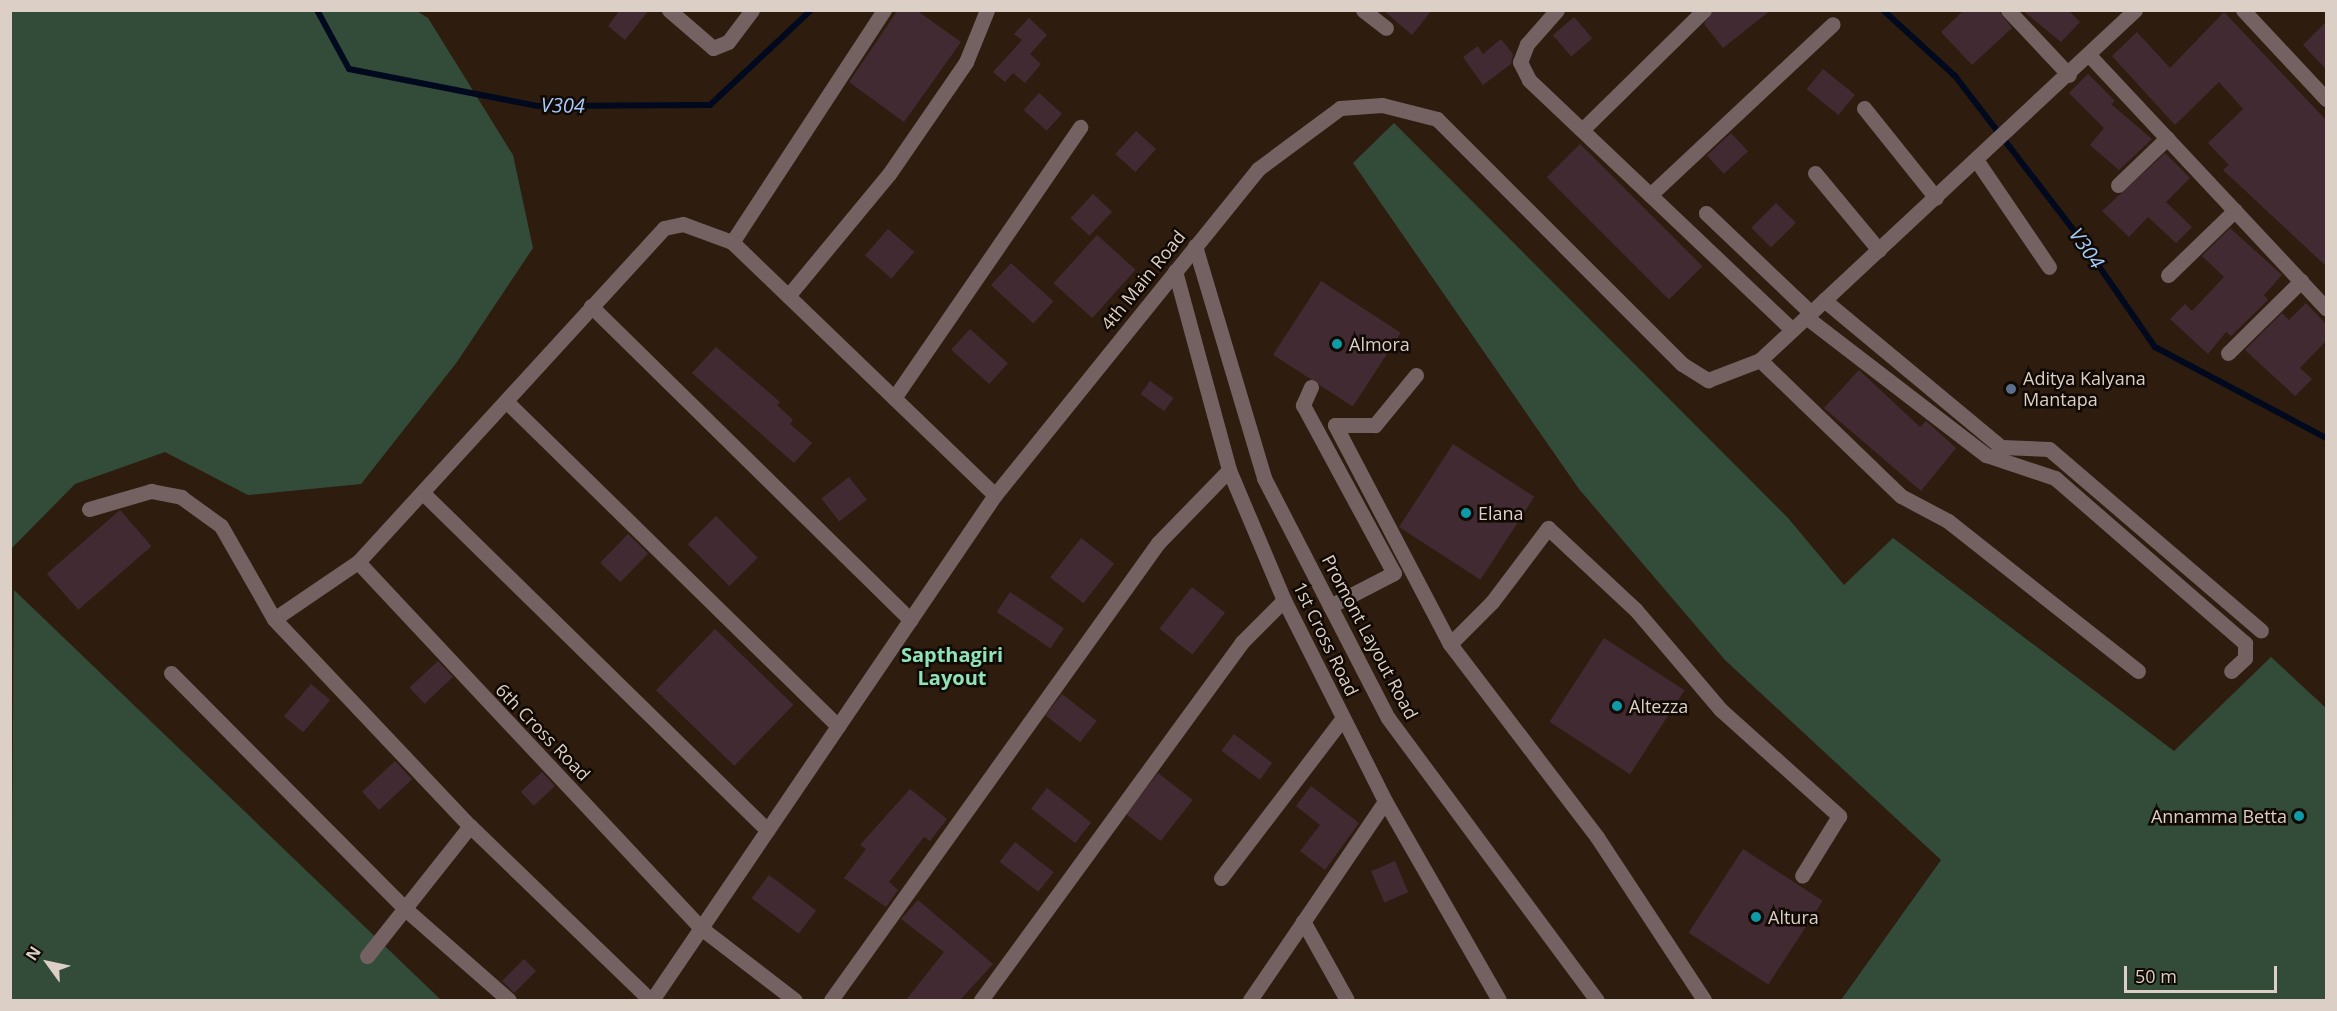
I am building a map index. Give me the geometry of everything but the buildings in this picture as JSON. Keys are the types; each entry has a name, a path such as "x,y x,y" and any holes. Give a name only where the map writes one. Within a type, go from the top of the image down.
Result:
{"street":[{"path":"669,10 713,48 728,42 752,10"},
{"path":"732,242 884,10"},
{"path":"788,296 890,174 966,62 987,10"},
{"path":"1363,10 1386,28"},
{"path":"1557,10 1527,44 1520,62 1529,80 1792,330"},
{"path":"1581,130 1704,10"},
{"path":"2008,10 2068,75"},
{"path":"2135,10 2024,119 1760,360 1901,496 1948,521 2138,671"},
{"path":"2243,10 2326,99"},
{"path":"1650,195 1833,24"},
{"path":"2089,55 2326,308"},
{"name":"4th Main Road","path":"651,1000 995,495 1258,169 1340,108 1382,105 1437,119 1694,375 1722,378 1760,360"},
{"path":"1864,108 1936,198"},
{"path":"894,398 1080,127"},
{"path":"2118,185 2167,138"},
{"path":"1981,156 2049,267"},
{"path":"1815,174 1879,250"},
{"path":"2168,275 2235,210"},
{"path":"1706,213 1809,315 1986,455 2055,478 2245,643 2245,658 2232,671"},
{"path":"274,619 358,562 508,403 591,306 664,228 683,224 732,242 995,495"},
{"name":"Promont Layout Road","path":"1194,246 1264,478 1388,718 1597,1000"},
{"name":"1st Cross Road","path":"1175,271 1229,470 1284,600 1342,719 1386,801 1499,1000"},
{"path":"2228,353 2301,281"},
{"path":"1824,300 2001,447 2049,449 2261,631"},
{"path":"591,306 910,620"},
{"path":"1416,375 1375,425 1335,425 1450,644 1597,837 1704,1000"},
{"path":"1311,387 1303,405 1394,573 1330,606"},
{"path":"508,403 838,726"},
{"path":"831,1000 1158,543 1229,470"},
{"path":"88,509 151,491 181,497 221,526 274,619 470,826 651,1000"},
{"path":"423,493 767,830"},
{"path":"1450,644 1492,602 1548,528 1635,609 1721,710 1839,816 1802,876"},
{"name":"6th Cross Road","path":"358,562 701,927 795,1000"},
{"path":"981,1000 1242,642 1284,600"},
{"path":"171,673 403,907 509,1000"},
{"path":"1221,878 1342,719"},
{"path":"1250,1000 1386,801"},
{"path":"367,956 403,907 470,826"},
{"path":"1303,921 1347,1000"}],"green space":[{"path":"415,10 428,18 513,155 533,248 457,362 361,484 248,495 165,452 75,484 11,549 11,11"},
{"path":"1394,123 1788,518 1844,585 1893,538 2174,751 2271,657 2326,708 2326,1000 1841,1000 1941,860 1725,660 1579,489 1353,163"},
{"path":"14,590 441,1000 11,1000"}],"waterway":[{"name":"V304","path":"317,10 349,69 537,106 710,105 811,10"},
{"name":"V304","path":"1883,10 1955,76 2076,233 2155,347 2326,438"}],"place":[{"name":"Almora","path":"1337,344"},
{"name":"Aditya Kalyana Mantapa","path":"2011,389"},
{"name":"Elana","path":"1466,513"},
{"name":"Altezza","path":"1617,706"},
{"name":"Annamma Betta","path":"2299,816"},
{"name":"Altura","path":"1756,917"}],"district":[{"name":"Sapthagiri Layout","path":"952,666"}]}
